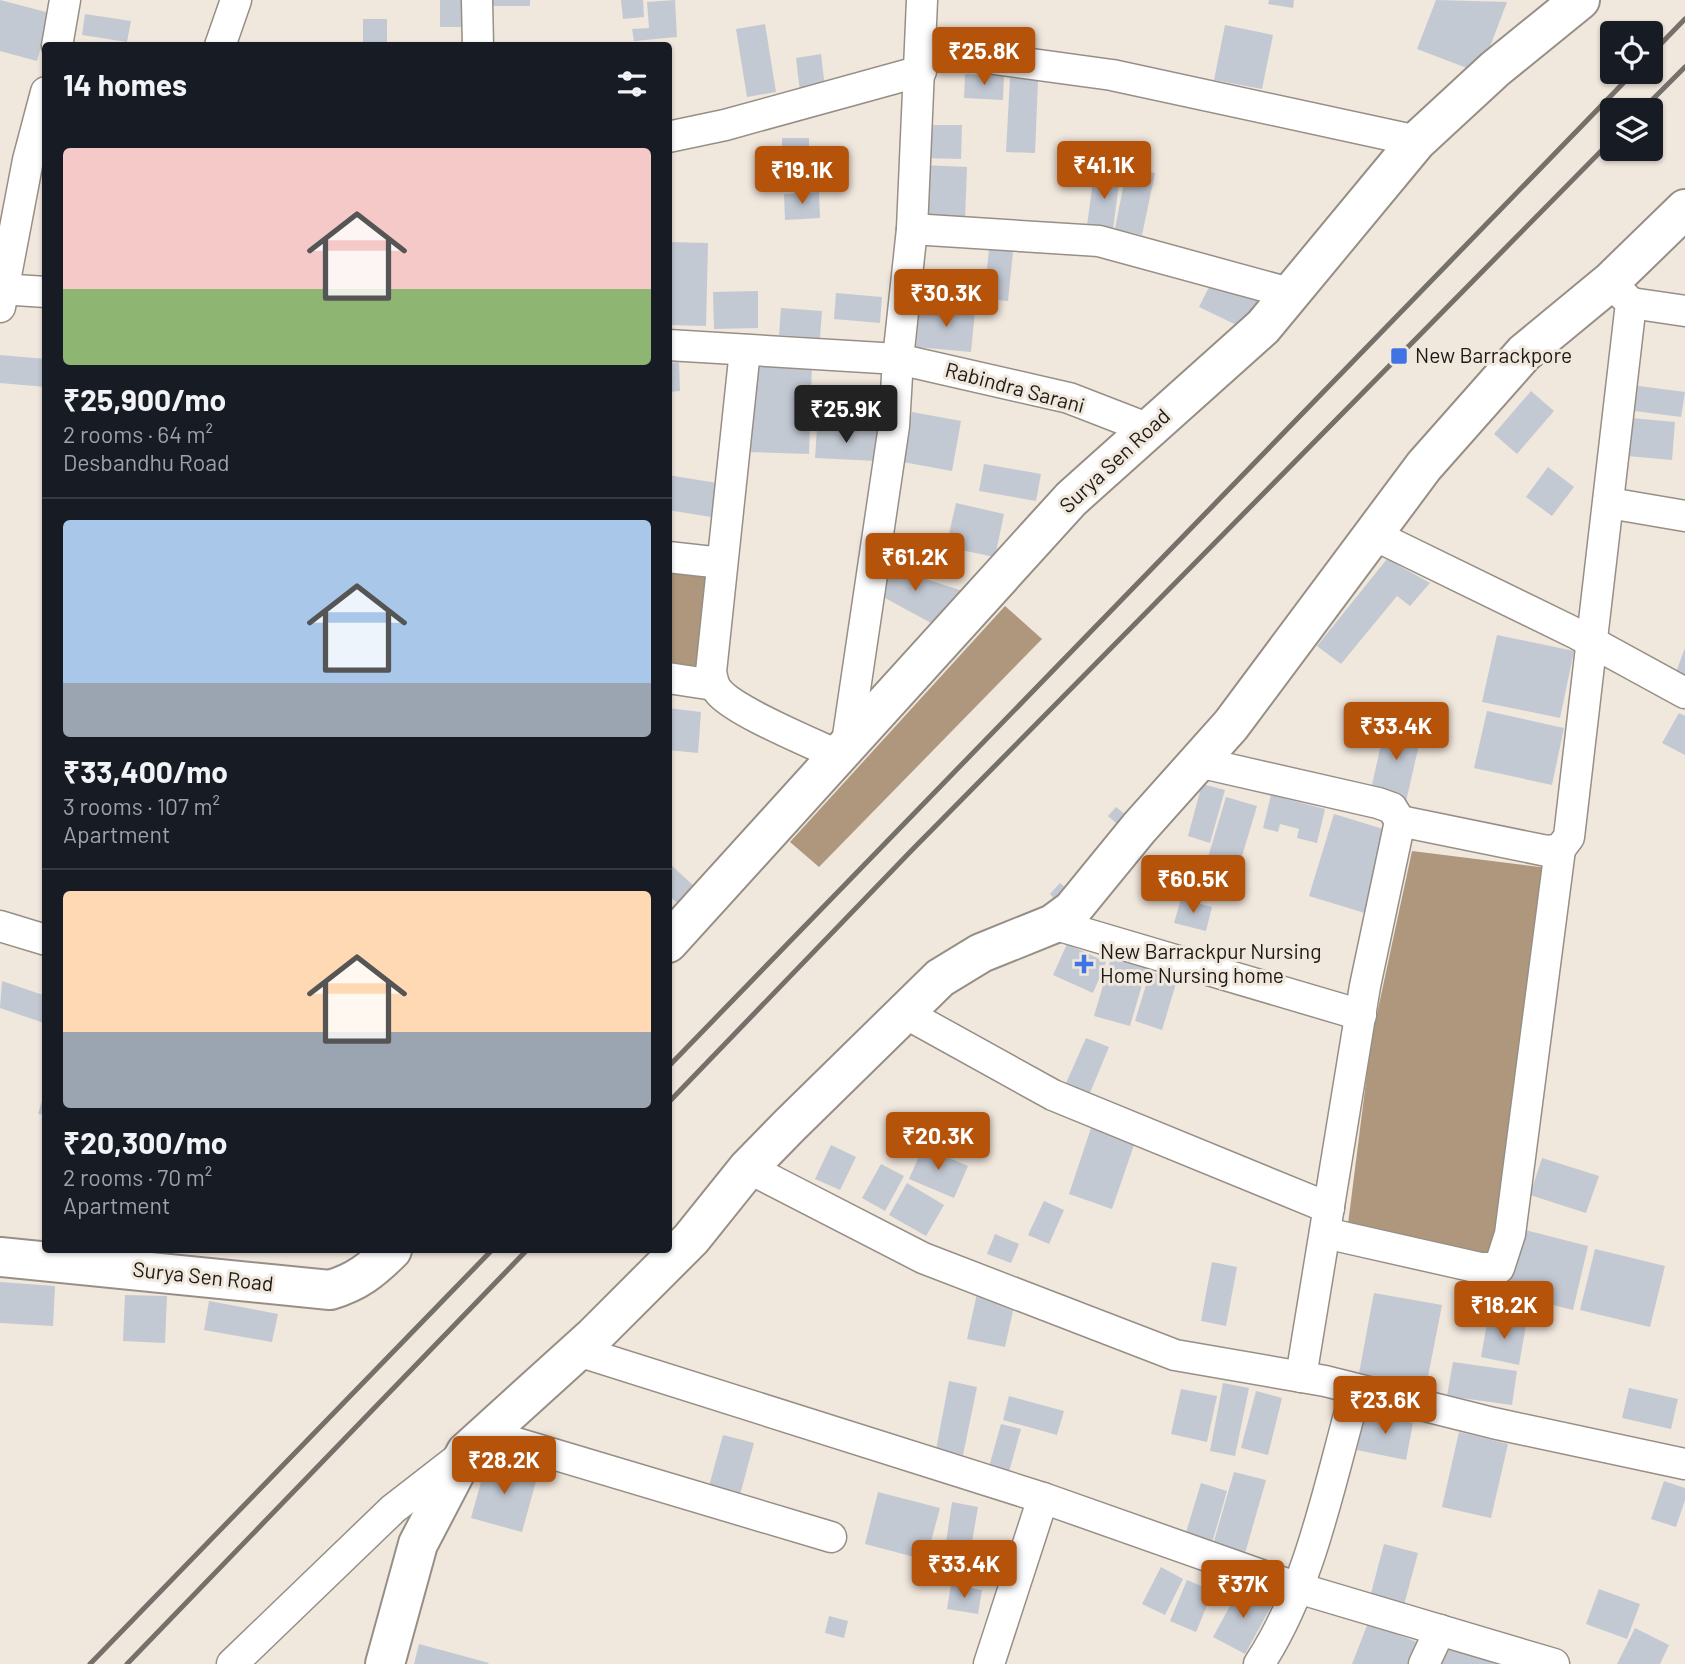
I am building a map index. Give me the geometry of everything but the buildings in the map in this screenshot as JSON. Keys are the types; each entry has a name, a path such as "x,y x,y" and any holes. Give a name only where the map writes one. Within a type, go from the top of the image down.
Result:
{"street":[{"path":"59,42 65,0"},
{"path":"221,42 236,0"},
{"path":"477,0 478,42"},
{"path":"745,350 711,672 714,685 721,695 769,723 842,749 881,531 894,426 898,359 912,229 922,0"},
{"name":"Surya Sen Road","path":"672,939 1071,499 1263,327 1417,141 1495,69 1580,0"},
{"path":"672,136 725,125 921,60 1112,75 1417,141"},
{"path":"42,103 11,187 1,295 42,292"},
{"path":"232,1664 393,1509 476,1443 578,1351 691,1239 748,1168 940,978 981,953 1053,924 1072,910 1231,725 1424,466 1524,353 1621,293 1685,209"},
{"path":"912,229 1099,240 1293,294"},
{"path":"1621,293 1685,311"},
{"path":"903,1012 1053,1095 1327,1220 1479,1268 1499,1268 1510,1234 1560,849 1569,837 1609,503 1621,293"},
{"name":"Rabindra Sarani","path":"672,345 898,359 1069,398 1149,429"},
{"path":"1609,503 1685,516"},
{"path":"1372,534 1591,642 1685,692"},
{"path":"672,557 722,563"},
{"path":"672,679 714,685"},
{"path":"1198,762 1378,803 1392,808 1400,821 1360,1015 1301,1377"},
{"path":"1400,821 1548,851 1560,849"},
{"path":"1053,924 1360,1015"},
{"path":"0,926 42,939"},
{"path":"748,1168 923,1258 1175,1355 1301,1377 1685,1464"},
{"name":"Surya Sen Road","path":"0,1257 330,1290 354,1283 373,1270 389,1253"},
{"path":"578,1351 1043,1498 1298,1588 1554,1664"},
{"path":"1259,1664 1298,1588 1356,1390"},
{"path":"476,1443 831,1537"},
{"path":"385,1664 418,1544 476,1443"},
{"path":"989,1664 1043,1498"},
{"path":"1424,1664 1440,1630"}],"shaded area":[{"path":"672,573 711,578 700,672 672,667"},
{"path":"1005,606 1042,639 819,867 790,842"},
{"path":"1412,851 1547,868 1493,1256 1347,1232 1371,1042"}],"railway":[{"path":"1663,42 1685,19"},
{"path":"1654,98 1685,67"},
{"path":"672,1063 1622,84"},
{"path":"672,1099 911,851 1600,152"},
{"path":"90,1664 489,1253"},
{"path":"127,1664 524,1253"}],"place":[{"name":"New Barrackpore","path":"1399,356"},
{"name":"New Barrackpur Nursing Home Nursing home","path":"1084,964"}]}
